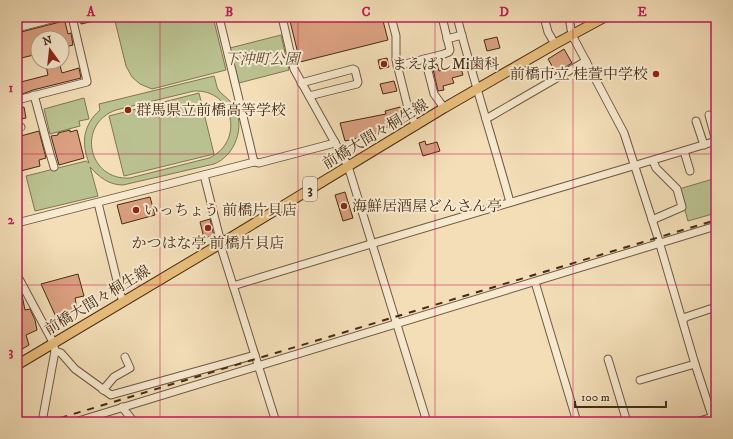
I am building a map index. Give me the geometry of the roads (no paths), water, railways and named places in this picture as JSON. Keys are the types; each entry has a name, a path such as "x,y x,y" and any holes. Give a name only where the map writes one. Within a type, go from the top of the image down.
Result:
{"main road":[{"name":"前橋大間々桐生線","path":"17,365 54,347 123,301 476,89 605,17"}],"street":[{"path":"17,28 59,17"},
{"path":"19,99 87,82 88,80 72,17"},
{"path":"218,17 254,162"},
{"path":"282,17 293,64 301,83 348,166 427,422"},
{"path":"391,17 396,36 397,66 408,108 416,126"},
{"path":"397,66 449,52 450,50 442,17"},
{"path":"457,17 476,89 510,202"},
{"path":"544,17 548,32 555,44"},
{"path":"568,17 572,35 624,133 636,166 695,364 714,418 696,422"},
{"path":"447,39 462,35"},
{"path":"425,59 434,94 444,108"},
{"path":"486,119 586,61"},
{"path":"301,83 353,69 355,70 358,82 357,84 309,96"},
{"path":"34,95 54,167"},
{"path":"233,286 372,243 636,166 716,141 709,115"},
{"path":"696,121 704,145"},
{"path":"17,223 254,162 259,163 335,142"},
{"path":"684,151 690,171"},
{"path":"652,220 682,207 677,189 656,168 653,160"},
{"path":"204,175 220,244 276,422"},
{"path":"98,203 123,301"},
{"path":"76,422 716,226"},
{"path":"17,275 54,347 71,365 110,395 255,355"},
{"path":"535,282 577,422"},
{"path":"683,320 686,316 716,307"},
{"path":"42,422 54,347"},
{"path":"103,390 114,377 130,368 125,356"},
{"path":"608,359 627,422"},
{"path":"640,380 695,364"},
{"path":"122,407 134,422"}],"railway":[{"path":"47,422 716,220"}],"place":[{"name":"まえばしMi歯科","path":"384,64"},
{"name":"前橋市立 桂萱中学校","path":"656,74"},
{"name":"群馬県立前橋高等学校","path":"128,110"},
{"name":"海鮮居酒屋どんさん亭","path":"344,206"},
{"name":"いっちょう 前橋片貝店","path":"136,210"},
{"name":"かつはな亭 前橋片貝店","path":"208,228"}],"park label":[{"name":"下沖町公園","path":"262,59"}]}
